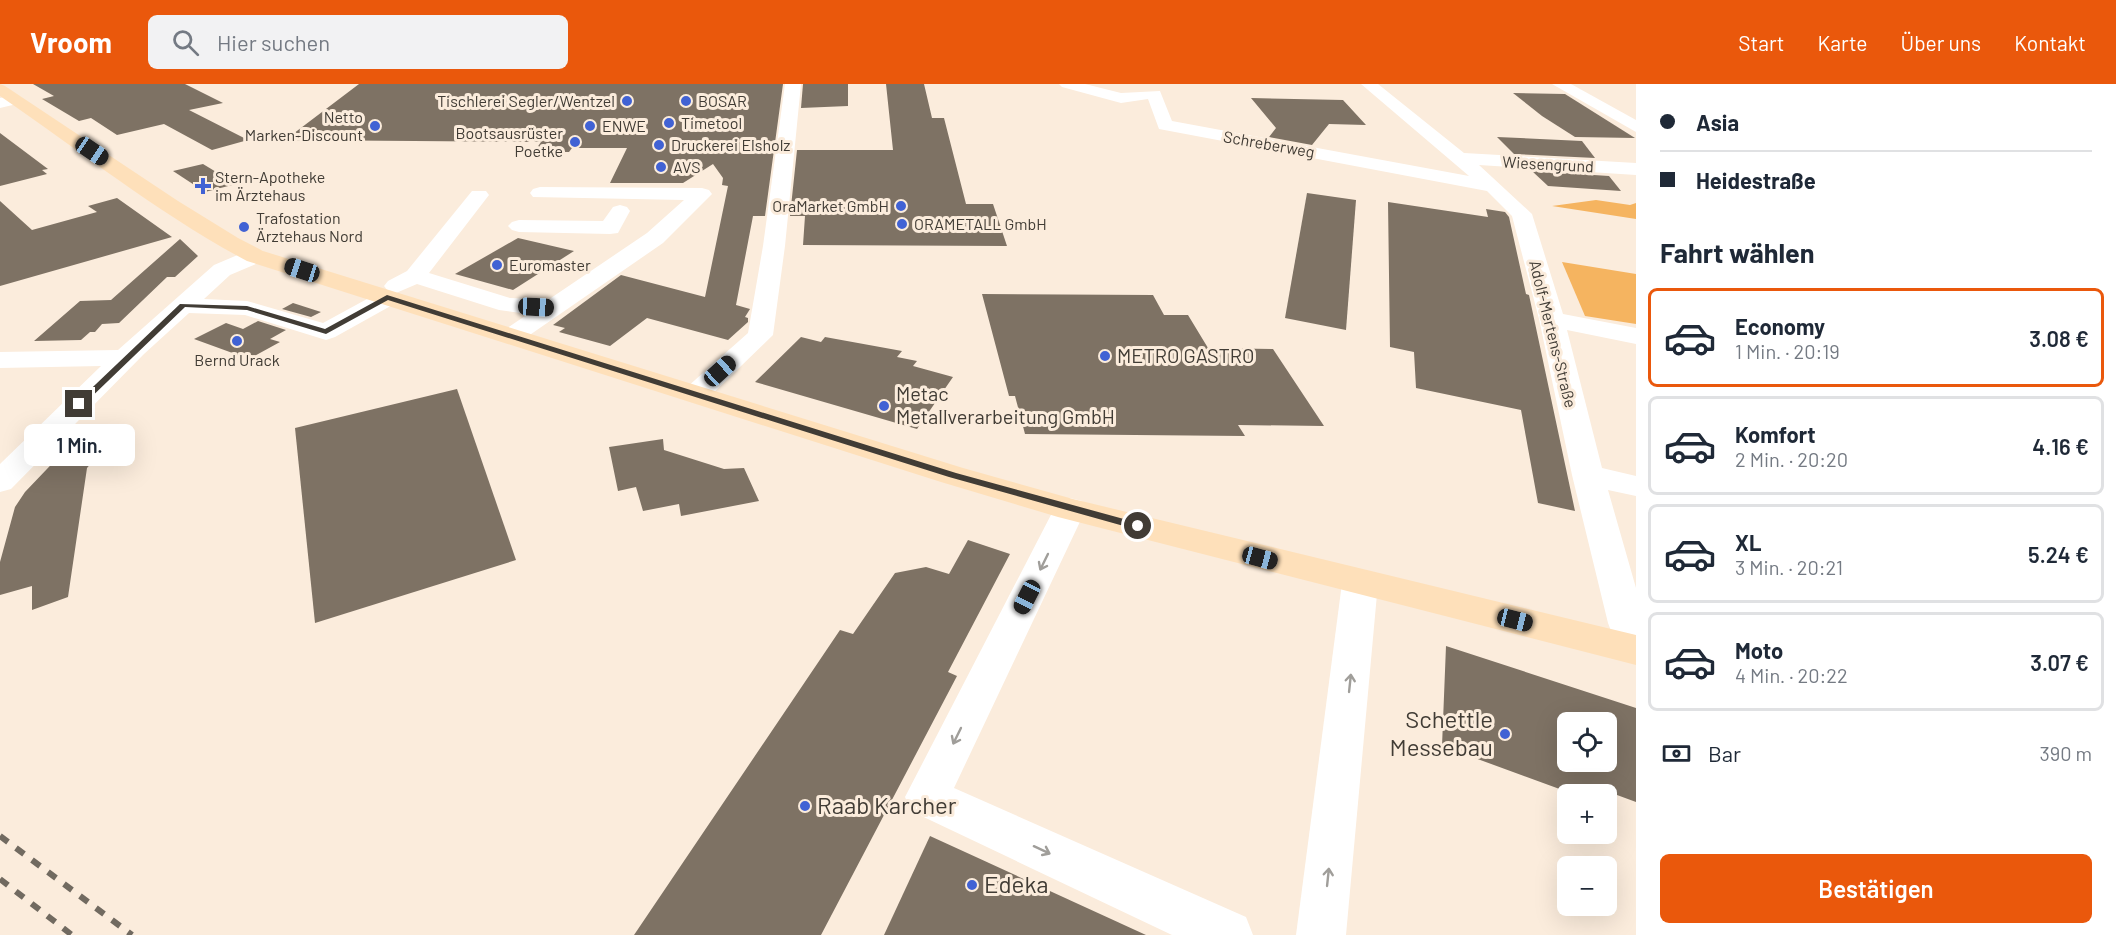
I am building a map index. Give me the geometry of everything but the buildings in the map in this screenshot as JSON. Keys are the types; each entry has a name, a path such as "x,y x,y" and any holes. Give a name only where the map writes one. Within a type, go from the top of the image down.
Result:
{"main road":[{"path":"5,97 230,243 255,256 1070,509 1360,583 1636,649"}],"street":[{"path":"696,394 760,335 774,246 793,84"},
{"name":"Schreberweg","path":"1067,84 1121,98 1162,91 1165,125 1493,186"},
{"name":"Adolf-Mertens-Straße","path":"1370,84 1493,186 1522,214 1552,320 1588,475 1636,649"},
{"path":"1560,84 1636,127"},
{"name":"Wiesengrund","path":"1460,158 1636,169"},
{"path":"512,336 655,238 683,212 702,194 529,210 610,228 620,211 683,212"},
{"path":"183,305 247,308 326,332 415,276 478,195"},
{"path":"0,482 126,358 222,270 255,256"},
{"path":"415,276 508,305 554,308"},
{"path":"1552,320 1636,336"},
{"path":"0,360 126,358"},
{"path":"1588,475 1636,486"},
{"path":"1070,509 927,797 1228,935"},
{"path":"1321,935 1360,583"}],"shaded area":[{"path":"1596,200 1630,205 1636,203 1636,219 1552,206"},
{"path":"1562,262 1636,274 1636,324 1585,316"}],"railway":[{"path":"0,836 132,935"},
{"path":"0,879 72,935"}],"place":[{"name":"Tischlerei Segler/Wentzel","path":"627,101"},
{"name":"BOSAR","path":"686,101"},
{"name":"Timetool","path":"669,123"},
{"name":"Netto Marken-Discount","path":"375,126"},
{"name":"ENWE","path":"590,126"},
{"name":"Bootsausrüster Poetke","path":"575,142"},
{"name":"Druckerei Elsholz","path":"659,145"},
{"name":"AVS","path":"661,167"},
{"name":"Stern-Apotheke im Ärztehaus","path":"203,186"},
{"name":"OraMarket GmbH","path":"901,206"},
{"name":"ORAMETALL GmbH","path":"902,224"},
{"name":"Trafostation Ärztehaus Nord","path":"244,227"},
{"name":"Euromaster","path":"497,265"},
{"name":"Bernd Urack","path":"237,341"},
{"name":"METRO GASTRO","path":"1105,356"},
{"name":"Metac Metallverarbeitung GmbH","path":"884,406"},
{"name":"Schettle Messebau","path":"1505,734"},
{"name":"Raab Karcher","path":"805,806"},
{"name":"Edeka","path":"972,885"}],"route":[{"path":"79,404 183,305 247,308 326,332 387,298 952,475 1138,526"}]}
